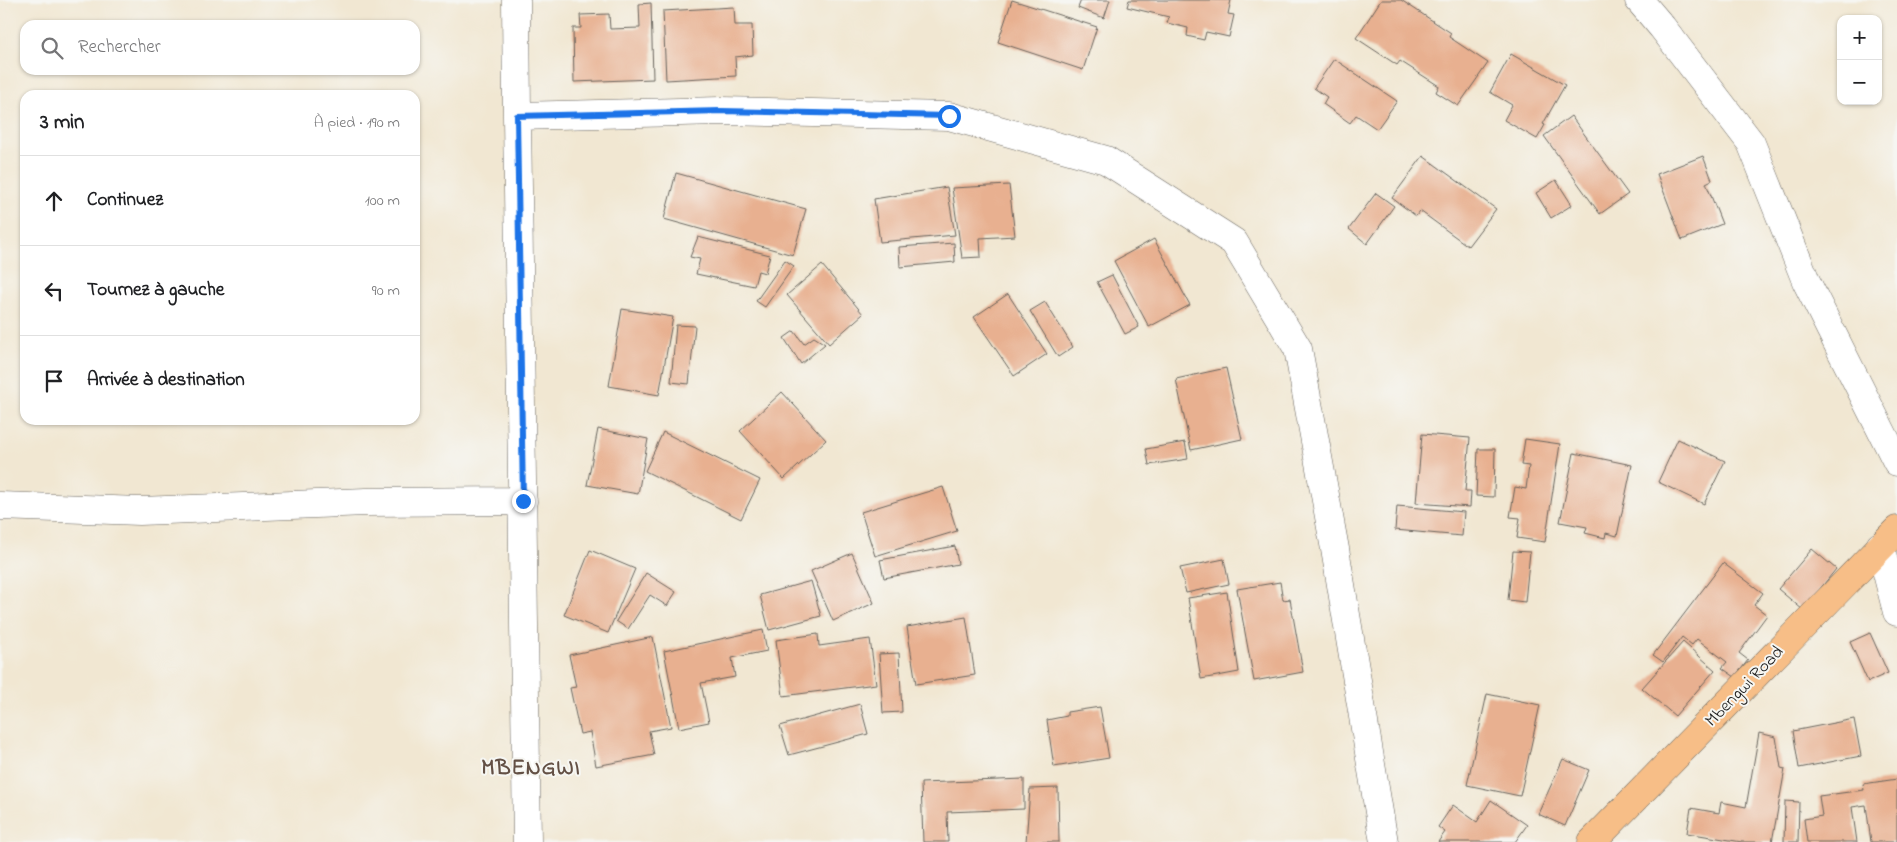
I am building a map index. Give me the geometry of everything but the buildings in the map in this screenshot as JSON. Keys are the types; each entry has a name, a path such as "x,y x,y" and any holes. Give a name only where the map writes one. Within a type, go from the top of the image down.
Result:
{"main road":[{"name":"Mbengwi Road","path":"1592,842 1769,663 1889,538"}],"street":[{"path":"516,0 527,842"},
{"path":"1638,0 1662,27 1751,143 1806,281 1897,462"},
{"path":"517,116 721,111 949,116 1106,160 1234,242 1298,349 1335,549 1384,842"},
{"path":"0,506 140,511 366,502 523,501"},
{"path":"1889,538 1897,612"}],"district":[{"name":"MBENGWI","path":"531,769"}],"route":[{"path":"523,501 517,116 721,111 949,116"}]}
